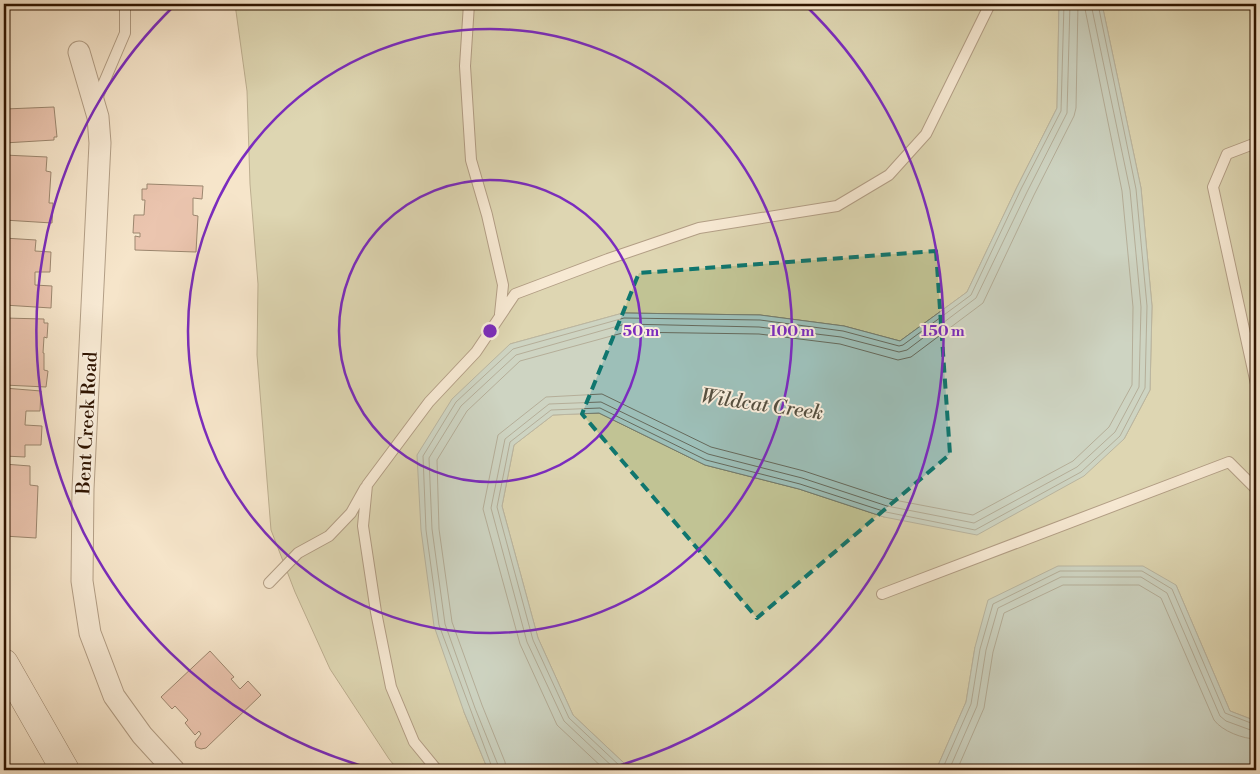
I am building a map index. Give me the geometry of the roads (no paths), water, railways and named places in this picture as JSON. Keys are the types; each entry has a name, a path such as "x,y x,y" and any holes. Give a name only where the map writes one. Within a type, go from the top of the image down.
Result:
{"main road":[{"path":"4,663 65,770"}],"street":[{"name":"Bent Creek Road","path":"79,52 98,118 100,143 83,489 82,581 90,634 114,696 142,735 174,770"}],"lane":[{"path":"94,104 125,33 125,4"},
{"path":"469,4 465,66 471,160 487,215 503,285 500,315"},
{"path":"270,582 298,553 329,536 351,513 367,485 429,402 476,352 515,294 608,259 699,228 837,206 889,175 926,134 990,4"},
{"path":"1256,143 1227,154 1213,187 1256,384"},
{"path":"882,594 1229,462 1256,489"},
{"path":"367,485 363,526 376,612 391,687 414,742 437,770"}],"water":[{"name":"Wildcat Creek","path":"1059,4 1102,4 1141,188 1152,306 1150,390 1124,439 1084,476 977,535 884,517 799,489 705,465 599,413 553,415 514,445 502,506 538,638 573,715 625,764 646,770 488,770 464,712 434,626 421,530 417,455 452,399 510,344 623,313 760,315 844,326 900,341 967,292 1057,108"},
{"path":"1058,566 1143,566 1176,585 1230,711 1256,721 1256,770 936,770 966,702 975,647 988,600"}]}
